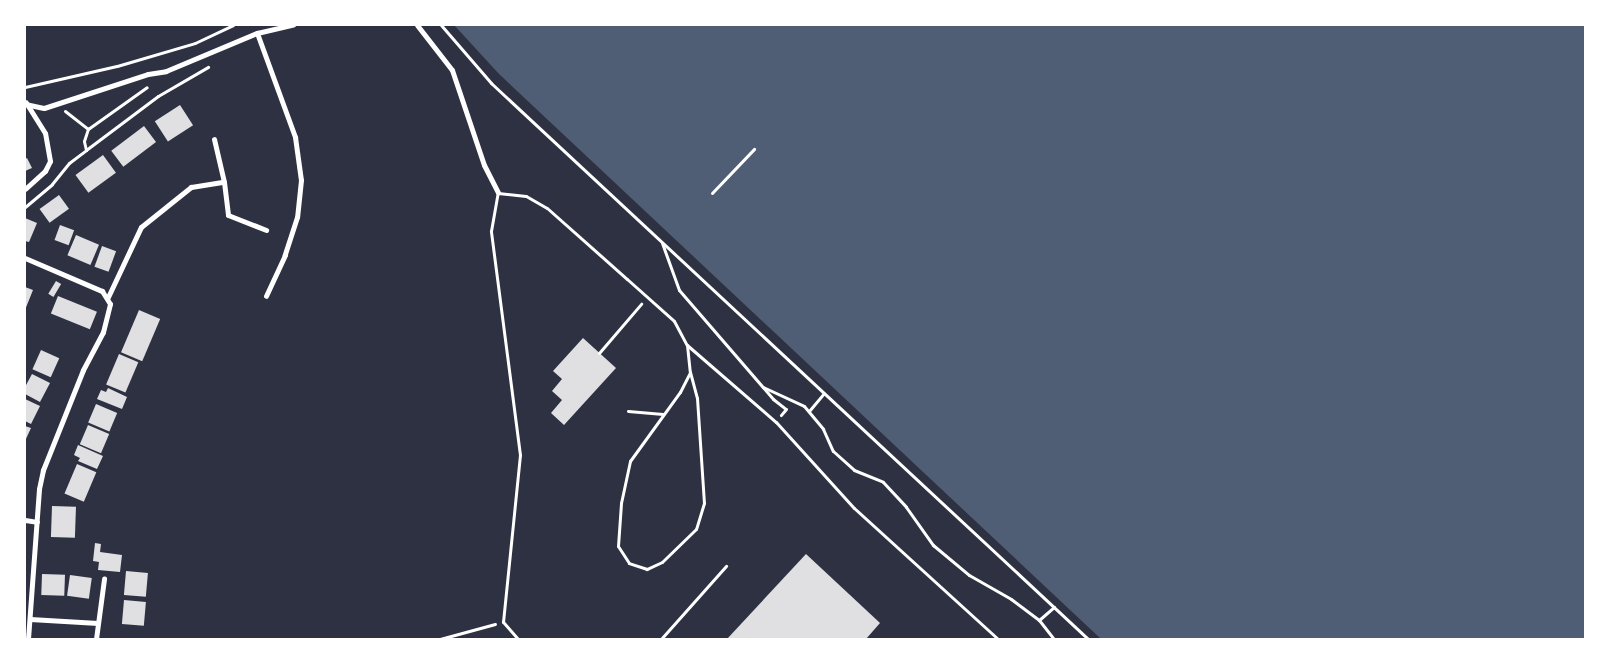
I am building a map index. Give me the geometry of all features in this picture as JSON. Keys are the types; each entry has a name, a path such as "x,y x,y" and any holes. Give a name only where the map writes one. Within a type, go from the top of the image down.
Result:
{"street":[{"path":"25,104 44,108 160,72 257,33 293,25"},
{"path":"417,25 432,41 452,70 484,165 498,194"},
{"path":"257,33 295,137 301,166 298,216 266,296"},
{"path":"25,104 45,133 50,162 45,171 25,189"},
{"path":"214,139 224,182 228,215 266,230"},
{"path":"108,297 141,227 191,188 224,182"},
{"path":"25,258 102,291 108,297 110,304 109,315 103,332 83,370 43,470 28,639"},
{"path":"25,520 37,522"},
{"path":"96,639 104,579"},
{"path":"30,619 98,623"}],"lane":[{"path":"518,639 503,622 520,456 492,232 498,194 526,196 547,208 674,321 687,345 776,422 854,508 998,639"},
{"path":"687,345 690,372 697,398 704,503 696,528 662,562 647,569 629,563 618,546 621,503 630,460 680,392 690,372"},
{"path":"628,411 663,414"},
{"path":"661,639 726,566"}],"path":[{"path":"25,87 117,66 196,43 233,25"},
{"path":"441,25 491,84 1088,639"},
{"path":"25,207 52,184 69,164 86,150 165,92 213,64"},
{"path":"160,72 165,92"},
{"path":"86,150 84,141 88,129 108,116 137,92 161,79"},
{"path":"44,108 63,110 88,129"},
{"path":"712,193 754,149"},
{"path":"661,242 679,290 763,386 786,409 776,422"},
{"path":"599,353 647,297"},
{"path":"763,386 804,406 823,429 833,451 854,470 883,482 906,507 933,545 969,575 1011,599 1039,620 1054,639"},
{"path":"809,411 824,393"},
{"path":"1039,620 1054,607"},
{"path":"440,639 503,622"}],"water":[{"path":"454,25 1585,25 1585,639 1101,639 499,74"}],"building":[{"path":"180,105 193,125 168,141 155,121"},
{"path":"144,126 156,142 123,167 111,151"},
{"path":"103,155 116,173 88,193 75,175"},
{"path":"27,158 32,168 25,171 25,159"},
{"path":"59,195 69,209 50,223 40,209"},
{"path":"25,218 37,223 29,242 25,241"},
{"path":"60,225 74,230 69,245 55,240"},
{"path":"76,235 99,245 90,265 67,255"},
{"path":"102,246 116,251 109,272 94,267"},
{"path":"56,281 61,284 53,297 48,294"},
{"path":"25,287 33,290 25,310"},
{"path":"58,296 97,312 90,329 51,314"},
{"path":"139,310 160,319 142,361 121,352"},
{"path":"583,338 616,368 564,425 551,413 562,400 552,391 562,379 553,371"},
{"path":"41,350 59,358 51,377 32,369"},
{"path":"119,354 138,362 125,393 106,384"},
{"path":"32,374 50,383 40,402 25,394 25,387"},
{"path":"108,388 127,397 122,409 97,399 101,390 106,392"},
{"path":"25,399 40,406 31,424 25,421"},
{"path":"96,404 117,413 109,431 88,422"},
{"path":"88,425 109,434 101,453 80,444"},
{"path":"25,426 31,428 25,441"},
{"path":"78,445 103,456 97,469 78,461 80,458 74,455"},
{"path":"77,464 96,472 84,502 64,493"},
{"path":"52,506 76,507 75,538 51,537"},
{"path":"95,543 101,544 100,552 122,555 120,572 98,570 99,562 93,561"},
{"path":"806,554 880,623 866,639 727,639"},
{"path":"126,571 148,573 146,597 124,595"},
{"path":"42,574 65,575 64,596 41,595"},
{"path":"70,575 92,578 89,599 67,596"},
{"path":"124,600 146,602 144,626 122,624"}]}
